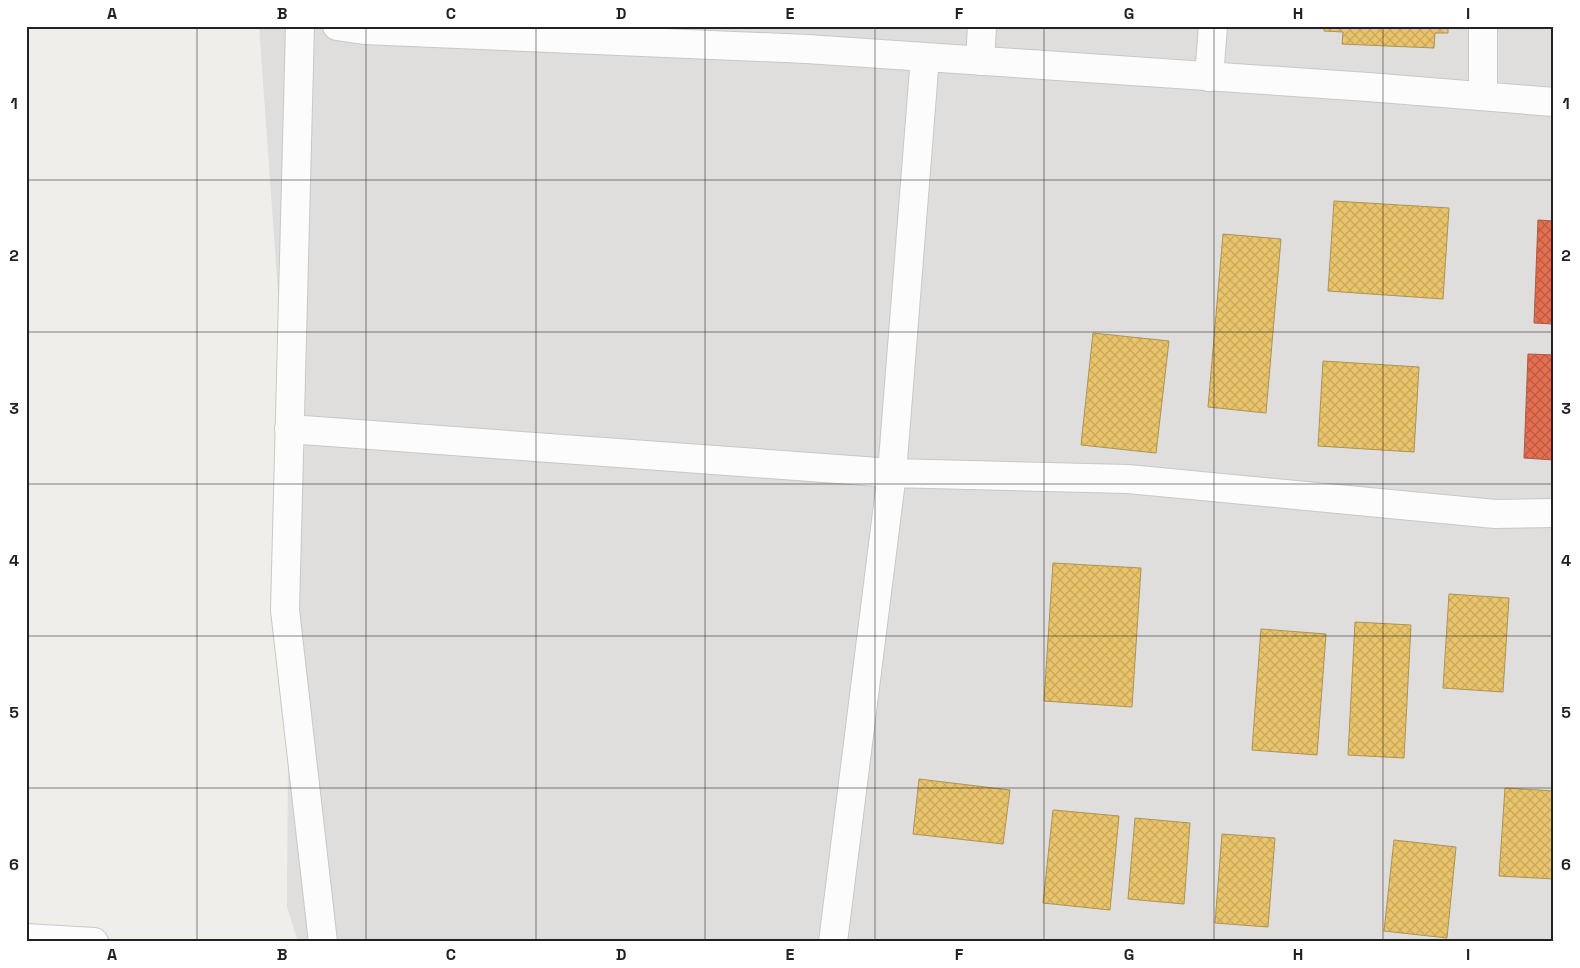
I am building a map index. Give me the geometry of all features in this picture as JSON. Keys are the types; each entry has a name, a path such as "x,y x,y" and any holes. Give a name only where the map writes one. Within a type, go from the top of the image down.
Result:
{"street":[{"path":"300,26 285,610 322,942"},
{"path":"336,26 364,30 747,36 925,57 1554,102"},
{"path":"980,61 982,26"},
{"path":"1209,77 1213,26"},
{"path":"1483,26 1483,96"},
{"path":"833,942 892,473 925,57"},
{"path":"289,429 892,473 1128,479 1496,514 1554,513"},
{"path":"26,938 94,942"}],"shaded area":[{"path":"259,26 1554,26 1554,942 298,942 287,907 290,460"}],"building: Konut":[{"path":"1324,26 1448,26 1448,33 1435,33 1434,48 1342,44 1343,32 1324,31"},
{"path":"1334,201 1449,208 1443,299 1328,291"},
{"path":"1223,234 1281,239 1266,413 1208,407"},
{"path":"1093,333 1169,341 1156,453 1081,445"},
{"path":"1323,361 1419,367 1414,452 1318,446"},
{"path":"1053,563 1141,568 1132,707 1044,701"},
{"path":"1449,594 1509,598 1503,692 1443,688"},
{"path":"1355,622 1411,625 1404,758 1348,755"},
{"path":"1261,629 1326,634 1317,755 1252,750"},
{"path":"919,779 1010,790 1003,844 913,834"},
{"path":"1505,788 1554,791 1554,879 1499,876"},
{"path":"1053,810 1119,816 1110,910 1043,903"},
{"path":"1135,818 1190,823 1184,904 1128,899"},
{"path":"1222,834 1275,838 1268,927 1215,923"},
{"path":"1394,840 1456,847 1447,938 1384,931"}],"building: Ticaret":[{"path":"1538,220 1554,221 1554,324 1534,323"},
{"path":"1528,354 1554,355 1554,460 1524,458"}]}
